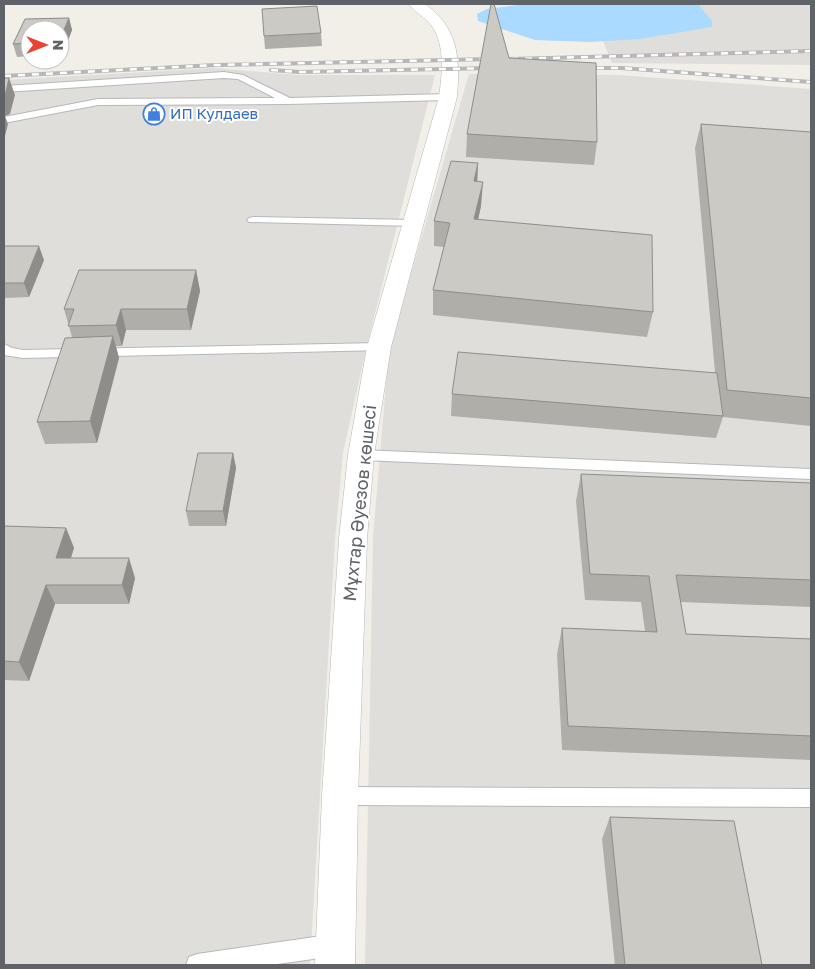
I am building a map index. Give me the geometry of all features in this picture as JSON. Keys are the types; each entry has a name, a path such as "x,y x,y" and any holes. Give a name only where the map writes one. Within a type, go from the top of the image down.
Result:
{"street":[{"name":"Мұхтар Әуезов көшесі","path":"335,955 340,796 353,539 361,455 379,347 448,98 451,68 449,46 445,34 429,14 416,4"}],"lane":[{"path":"4,89 224,75 240,77 288,101"},
{"path":"4,120 98,102 448,98"},
{"path":"253,220 414,223"},
{"path":"4,348 8,352 23,354 379,347"},
{"path":"361,455 811,474"},
{"path":"340,796 811,798"},
{"path":"197,965 335,955"}],"shaded area":[{"path":"588,4 811,4 811,65 612,63"},
{"path":"215,68 298,75 435,75 367,345 343,453 335,539 310,965 4,965 4,80"},
{"path":"469,74 618,75 811,89 811,965 365,965 373,537 389,349"}],"water":[{"path":"526,4 698,4 712,21 712,27 640,39 589,42 535,40 478,21 477,14 487,9"}],"building":[{"path":"491,4 494,4 509,58 596,63 597,142 467,134"},
{"path":"317,6 321,33 264,36 262,9"},
{"path":"69,18 68,20 25,19"},
{"path":"20,29 20,44 13,44"},
{"path":"4,78 9,78 4,97"},
{"path":"701,124 811,132 811,398 727,390"},
{"path":"451,161 478,163 474,181 483,182 474,219 652,235 653,312 433,290 450,223 434,221"},
{"path":"4,246 39,246 24,283 4,283"},
{"path":"79,270 196,270 187,309 121,309 116,325 68,326 74,309 64,309"},
{"path":"113,336 90,421 37,422 65,338"},
{"path":"458,352 717,373 723,416 452,394"},
{"path":"198,453 233,453 223,511 186,511"},
{"path":"581,474 811,483 811,580 676,575 686,634 811,639 811,736 568,726 562,628 657,632 649,576 590,574"},
{"path":"4,526 66,528 56,558 129,558 122,585 46,585 19,662 4,661"},
{"path":"610,817 734,821 762,965 625,965"}],"railway":[{"path":"511,59 811,51"},
{"path":"4,76 216,65 493,59"},
{"path":"271,70 300,72 493,68"},
{"path":"583,68 621,68 811,82"}],"place":[{"name":"ИП Кулдаев","path":"154,114"}]}
